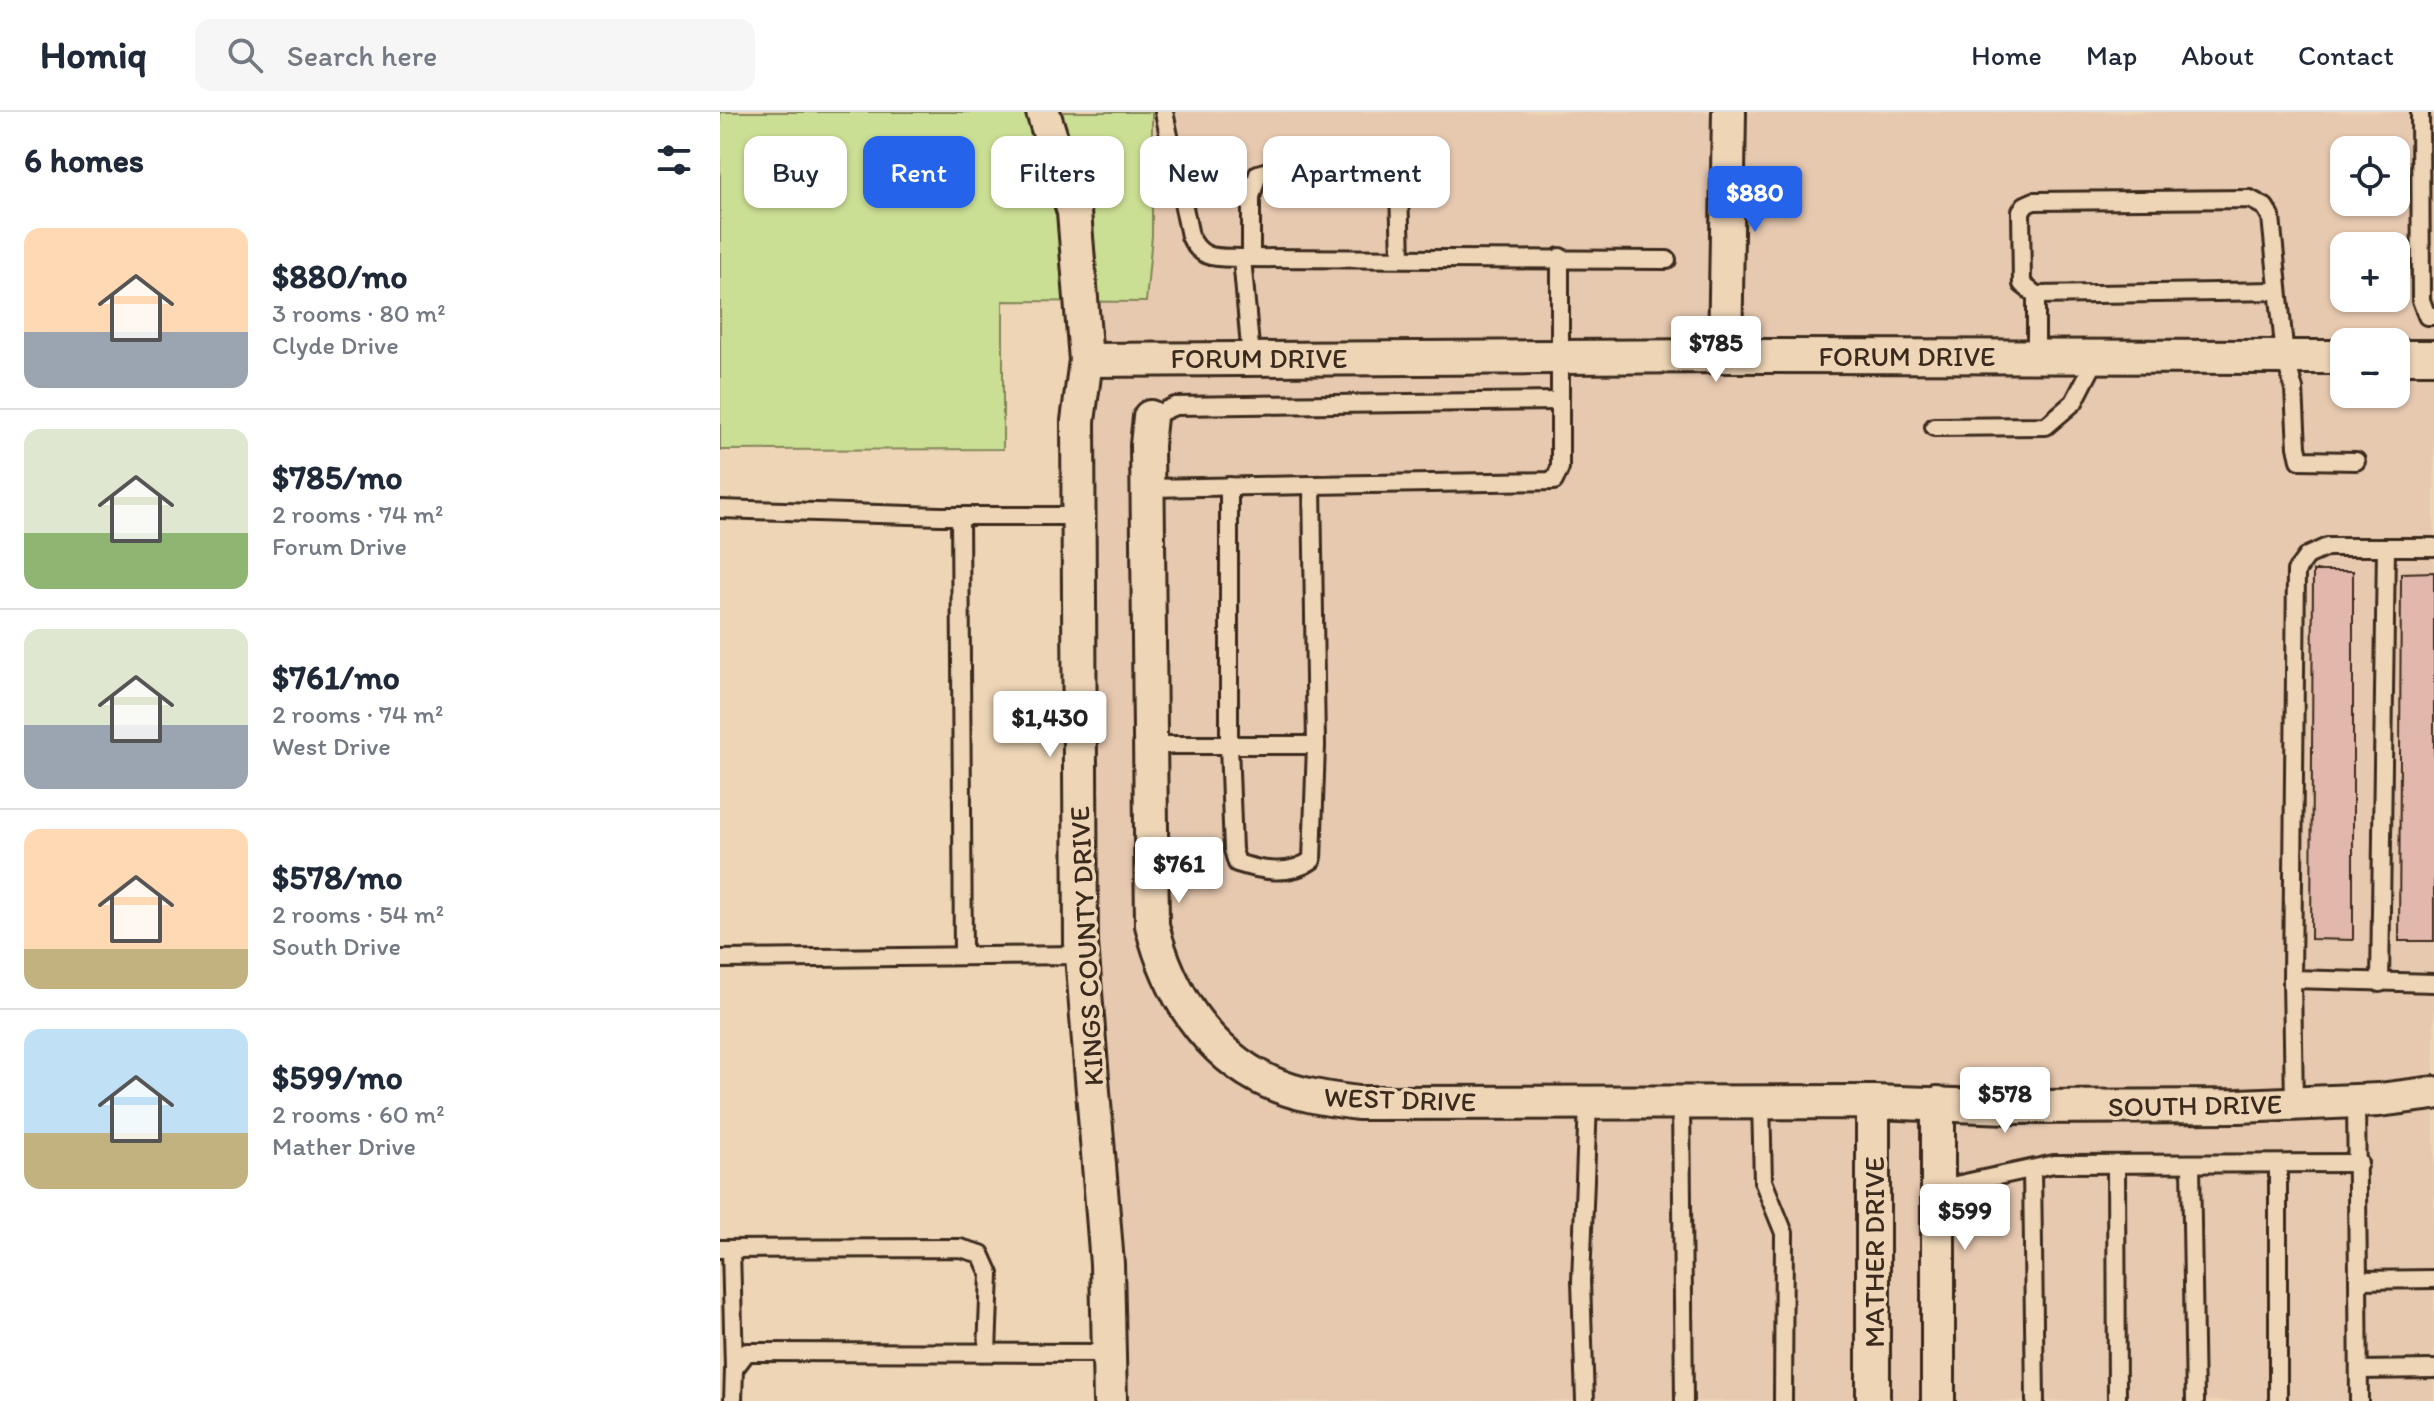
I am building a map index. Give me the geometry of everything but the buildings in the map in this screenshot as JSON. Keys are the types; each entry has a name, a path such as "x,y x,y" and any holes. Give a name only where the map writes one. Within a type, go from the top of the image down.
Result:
{"street":[{"name":"KINGS COUNTY DRIVE","path":"1043,112 1074,212 1086,360 1078,421 1082,955 1107,1264 1110,1401"},
{"path":"1725,356 1729,112"},
{"name":"FORUM DRIVE","path":"1086,360 1725,356 2330,357"},
{"path":"2410,357 2434,357"},
{"name":"WEST DRIVE","path":"1150,417 1152,925 1160,959 1175,989 1205,1034 1220,1048 1248,1070 1270,1082 1312,1097 1358,1103 1580,1103"},
{"name":"SOUTH DRIVE","path":"1580,1103 2239,1106 2356,1101 2434,1093"},
{"name":"MATHER DRIVE","path":"1873,1102 1873,1401"},
{"path":"1938,1103 1938,1401"}],"lane":[{"path":"1164,112 1190,236 1196,250 1205,255 1246,258 1560,257 1667,260"},
{"path":"2420,112 2421,300 2427,316 2434,316"},
{"path":"1251,358 1246,258 1251,197 1258,174 1288,165 1357,168 1392,174 1399,190 1401,258"},
{"path":"2277,291 2036,295 2022,284 2021,211 2034,201 2250,199 2265,207 2271,217 2277,291 2285,357 2294,389 2300,460 2356,461"},
{"path":"1148,488 1554,481 1560,468 1560,257"},
{"path":"2036,295 2036,356"},
{"path":"1934,427 2046,426 2074,402 2097,357"},
{"path":"1150,417 1175,406 1559,401"},
{"path":"1229,486 1229,745 1233,850 1237,863 1260,870 1299,870 1312,860 1316,745 1312,485"},
{"path":"720,509 1078,516"},
{"path":"960,516 963,956"},
{"path":"2294,1104 2292,979 2296,571 2300,563 2316,549 2327,547 2434,547"},
{"path":"2380,983 2386,547"},
{"path":"1150,745 1316,745"},
{"path":"720,959 1082,955"},
{"path":"2292,979 2434,983"},
{"path":"2356,1101 2359,1401"},
{"path":"1761,1102 1763,1181 1784,1233 1783,1401"},
{"path":"1580,1103 1585,1401"},
{"path":"1681,1103 1684,1401"},
{"path":"1937,1189 2054,1164 2359,1163"},
{"path":"2191,1164 2195,1401"},
{"path":"2278,1164 2278,1401"},
{"path":"2116,1165 2117,1401"},
{"path":"2032,1169 2035,1401"},
{"path":"733,1401 734,1369 725,1249 960,1248 981,1254 990,1274 987,1352"},
{"path":"2358,1280 2434,1279"},
{"path":"734,1369 747,1352 1109,1353"},
{"path":"2359,1370 2434,1369"}],"shaded area":[{"path":"1074,112 2434,112 2434,1401 1110,1401 1098,1138 1076,208 1124,208 1124,136 1075,136"}],"green space":[{"path":"720,112 1152,112 1152,136 1140,136 1140,208 1152,208 1146,302 1003,301 1003,449 720,450"}]}
